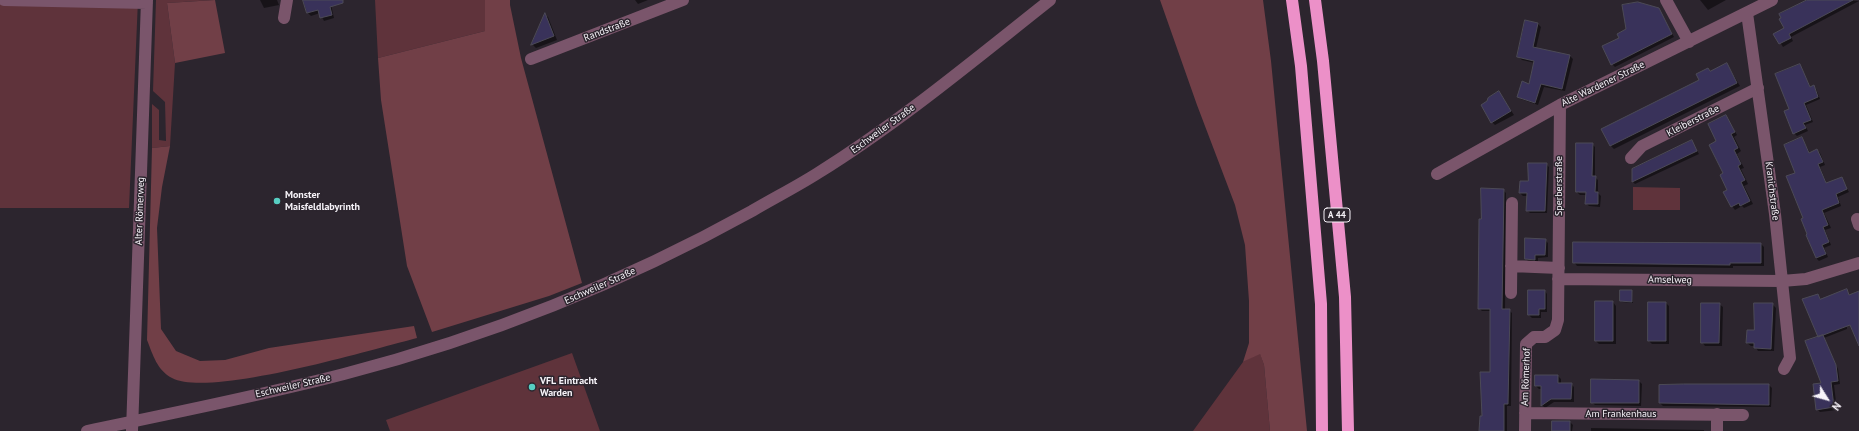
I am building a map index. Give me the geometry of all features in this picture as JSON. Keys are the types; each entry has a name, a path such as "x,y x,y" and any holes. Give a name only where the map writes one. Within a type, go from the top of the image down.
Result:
{"highway":[{"name":"A 44","path":"1292,0 1301,66 1321,304 1322,431"},
{"name":"A 44","path":"1315,0 1324,61 1345,297 1348,431"}],"street":[{"path":"4,0 147,1"},
{"path":"284,18 288,0"},
{"name":"Randstraße","path":"531,59 665,3 683,0"},
{"name":"Eschweiler Straße","path":"87,431 132,426 344,374 444,345 550,308 622,277 714,232 815,176 868,142 938,90 1050,0"},
{"path":"1666,0 1689,42"},
{"name":"Alte Wardener Straße","path":"1437,174 1560,105 1772,0"},
{"name":"Alter Römerweg","path":"132,426 147,1"},
{"name":"Kranichstraße","path":"1747,13 1775,214 1782,281 1790,358 1784,369"},
{"name":"Kleiberstraße","path":"1631,158 1642,146 1758,88"},
{"name":"Sperberstraße","path":"1545,336 1555,330 1558,320 1560,105"},
{"path":"1511,293 1512,203"},
{"name":"Amselweg","path":"1558,273 1782,281 1806,279 1859,263"},
{"path":"1511,266 1558,273"},
{"name":"Am Römerhof","path":"1524,431 1526,344 1534,337 1545,336"},
{"name":"Am Frankenhaus","path":"1525,413 1743,415"},
{"path":"1717,414 1717,431"}],"shaded area":[{"path":"0,0 138,0 129,208 0,208"},
{"path":"156,0 214,0 167,3 175,63 170,146 152,148 152,104 159,110 159,140 166,141 165,102 153,91"},
{"path":"215,0 225,53 175,63 167,3"},
{"path":"375,0 485,0 485,31 378,58"},
{"path":"485,0 510,0 521,58 582,283 549,296 432,332 407,266 381,100 378,58 485,31"},
{"path":"1160,0 1263,0 1271,61 1307,431 1270,431 1264,365 1260,354 1243,362 1249,343 1249,301 1245,245 1235,205 1197,105"},
{"path":"170,146 162,187 157,228 161,329 176,351 200,361 225,360 269,348 414,326 417,338 329,361 254,377 220,382 192,383 172,378 167,375 156,362 147,340 152,148"},
{"path":"1633,187 1680,188 1680,210 1633,210"},
{"name":"VFL Eintracht Warden","path":"572,353 600,431 390,431 386,420"},
{"path":"1260,353 1264,365 1270,431 1193,431 1243,362"}],"building":[{"path":"303,0 343,0 343,3 330,7 332,15 320,18 318,10 307,13"},
{"path":"1807,0 1853,0 1789,34 1791,38 1779,44 1773,34 1784,28 1779,19 1781,18 1779,14"},
{"path":"1638,2 1659,8 1672,34 1611,65 1602,46 1619,38 1617,34 1626,29 1622,5"},
{"path":"545,13 554,36 531,45"},
{"path":"1525,20 1538,23 1533,47 1570,55 1562,89 1541,84 1535,103 1517,97 1522,81 1529,84 1534,61 1517,57"},
{"path":"1727,63 1737,83 1610,146 1601,129 1699,80 1696,74 1708,68 1710,71"},
{"path":"1800,64 1810,87 1814,85 1818,97 1804,103 1811,120 1803,123 1806,128 1793,134 1784,111 1789,109 1775,74"},
{"path":"1499,91 1511,111 1491,123 1481,105 1487,101 1488,98"},
{"path":"1726,115 1735,132 1731,134 1738,148 1734,150 1741,164 1738,166 1745,180 1741,182 1750,201 1740,206 1739,203 1731,207 1723,192 1727,190 1720,175 1723,173 1709,145 1716,141 1708,124"},
{"path":"1802,137 1809,153 1817,149 1823,162 1818,164 1826,183 1842,177 1847,189 1836,194 1839,203 1822,210 1828,225 1823,227 1829,242 1822,245 1826,254 1816,258 1806,235 1807,234 1801,219 1803,218 1786,176 1795,173 1784,145"},
{"path":"1692,140 1697,151 1632,182 1632,169"},
{"path":"1576,143 1593,143 1592,176 1596,176 1595,192 1598,192 1598,204 1585,204 1586,192 1576,192"},
{"path":"1528,163 1547,163 1545,211 1526,211 1527,193 1519,193 1520,181 1528,181"},
{"path":"1481,188 1504,189 1502,309 1510,309 1508,404 1504,404 1504,431 1479,431 1480,416 1482,416 1480,372 1490,372 1490,309 1478,309 1479,219 1481,219"},
{"path":"1525,238 1546,239 1545,255 1535,255 1535,260 1525,259"},
{"path":"1573,242 1761,243 1761,263 1730,263 1730,265 1573,263"},
{"path":"1847,289 1849,295 1859,291 1859,346 1850,325 1818,337 1802,299 1818,294 1820,299"},
{"path":"1528,290 1545,290 1545,309 1539,309 1539,315 1528,315"},
{"path":"1620,290 1632,290 1632,302 1620,301"},
{"path":"1595,301 1613,301 1613,341 1595,341"},
{"path":"1648,302 1666,302 1666,341 1648,341"},
{"path":"1701,303 1720,303 1719,343 1701,343"},
{"path":"1754,303 1773,303 1771,349 1754,348 1754,343 1746,343 1747,330 1754,330"},
{"path":"1823,335 1836,365 1838,381 1831,382 1834,407 1816,410 1813,384 1821,383 1805,341"},
{"path":"1535,375 1558,375 1558,383 1572,383 1571,399 1551,399 1541,406 1541,386 1535,386"},
{"path":"1591,379 1639,380 1639,403 1591,403"},
{"path":"1769,384 1769,405 1659,403 1659,385"},
{"path":"1552,421 1570,421 1570,431 1552,431"}],"place":[{"name":"Monster Maisfeldlabyrinth","path":"277,201"},
{"name":"VFL Eintracht Warden","path":"532,387"}]}
